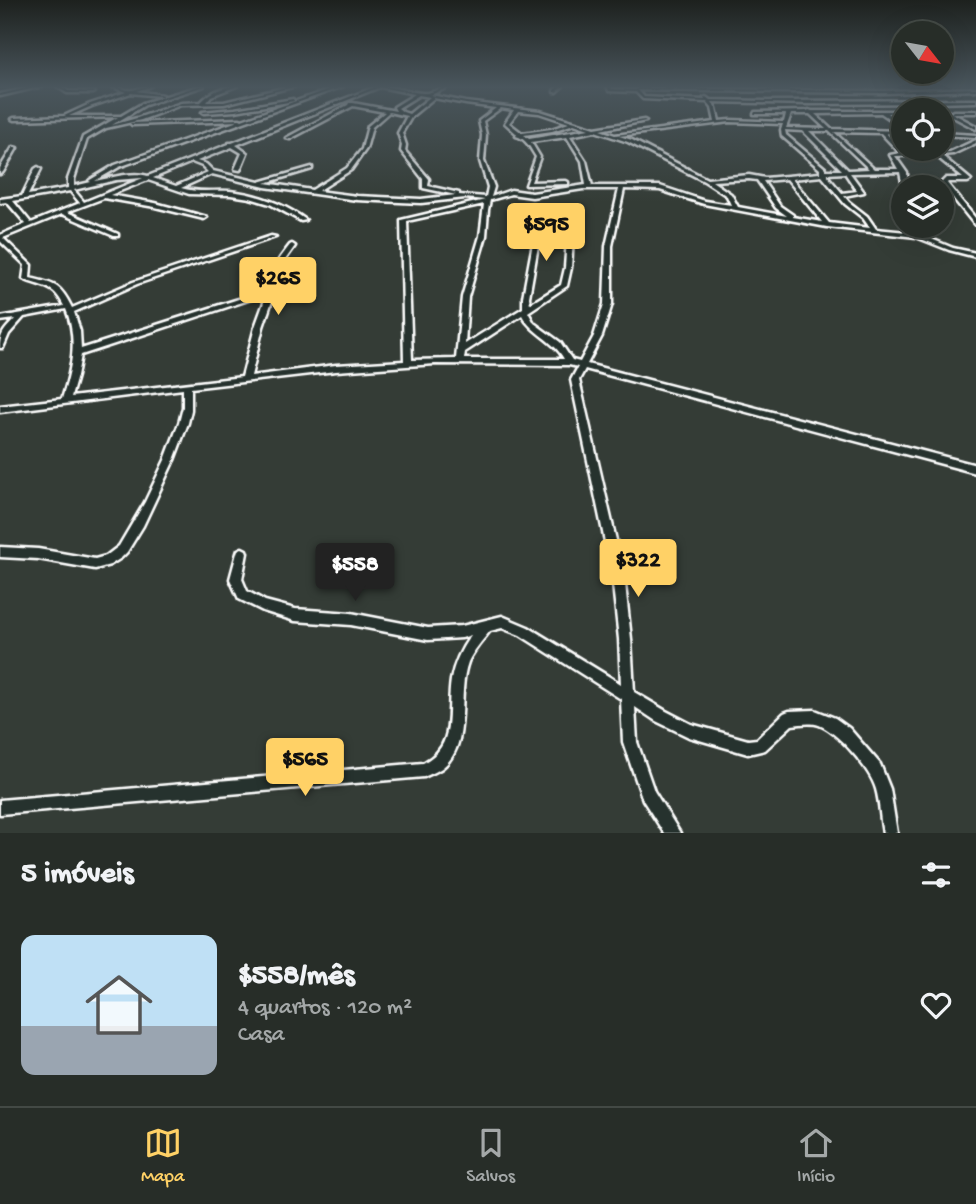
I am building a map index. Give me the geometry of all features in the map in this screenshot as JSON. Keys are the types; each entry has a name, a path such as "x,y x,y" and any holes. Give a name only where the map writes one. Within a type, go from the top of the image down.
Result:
{"street":[{"path":"83,204 71,189 71,179 84,140 108,125"},
{"path":"105,127 116,125"},
{"path":"86,184 117,166 236,125"},
{"path":"252,125 266,130"},
{"path":"66,399 78,353 77,332 69,309 60,292 41,282 26,279 26,263 0,237 280,125"},
{"path":"288,138 312,125"},
{"path":"312,192 349,169 364,149 371,125"},
{"path":"405,125 400,133 403,151 426,179 425,187 487,200"},
{"path":"460,356 465,297 483,236 491,187 482,161 484,135 482,125"},
{"path":"509,125 528,141 538,157 528,184 533,186 569,183 576,187"},
{"path":"518,135 567,125"},
{"path":"578,125 643,147 706,180 729,195 735,207"},
{"path":"528,141 596,132 620,125"},
{"path":"614,136 696,125"},
{"path":"779,125 891,131"},
{"path":"824,125 872,169"},
{"path":"849,125 855,130"},
{"path":"785,126 782,131 789,141 808,154 840,195 866,217 874,230"},
{"path":"804,128 846,171 861,192 840,195"},
{"path":"883,132 891,141"},
{"path":"569,136 583,161 590,187"},
{"path":"954,137 975,141"},
{"path":"954,151 975,141"},
{"path":"231,144 245,153 238,169"},
{"path":"954,146 958,150"},
{"path":"0,172 15,148"},
{"path":"191,160 204,165 211,172 342,197 407,201 465,196"},
{"path":"896,161 904,175"},
{"path":"947,161 973,183"},
{"path":"259,183 310,168"},
{"path":"24,197 38,169"},
{"path":"706,180 762,181 846,171 901,170"},
{"path":"176,188 211,172"},
{"path":"0,201 128,176 148,178 176,188 251,197 272,203 303,220"},
{"path":"789,178 827,225"},
{"path":"973,183 946,180 944,184 976,223"},
{"path":"762,181 778,207 795,219"},
{"path":"408,363 404,220 511,192 532,195 590,187 669,189 698,200 795,219 891,232"},
{"path":"622,188 609,246 608,303 598,336 575,380 618,575 629,695 630,742 637,770 648,795 673,833"},
{"path":"104,196 144,202 204,217"},
{"path":"9,200 30,225"},
{"path":"460,356 526,309 564,286 568,268 572,209"},
{"path":"62,212 116,235"},
{"path":"540,217 526,297 528,324 559,344 569,362"},
{"path":"0,319 23,313 69,309 135,283 273,237"},
{"path":"924,238 951,249 976,255"},
{"path":"246,379 270,291 280,263 292,246"},
{"path":"78,353 270,291"},
{"path":"0,346 23,313"},
{"path":"0,409 66,399 187,388 460,356 569,362 583,363 976,469"},
{"path":"0,552 38,554 102,564 120,552 134,532 169,460 187,410 187,388"},
{"path":"242,554 236,579 243,595 263,606 295,614 351,619 428,634 448,634 502,622 524,631 676,725 748,747 760,745 789,718 815,717 830,723 845,733 876,769 883,789 890,833"},
{"path":"0,807 424,770 436,766 444,758 456,726 457,681 461,664 487,625"}]}
